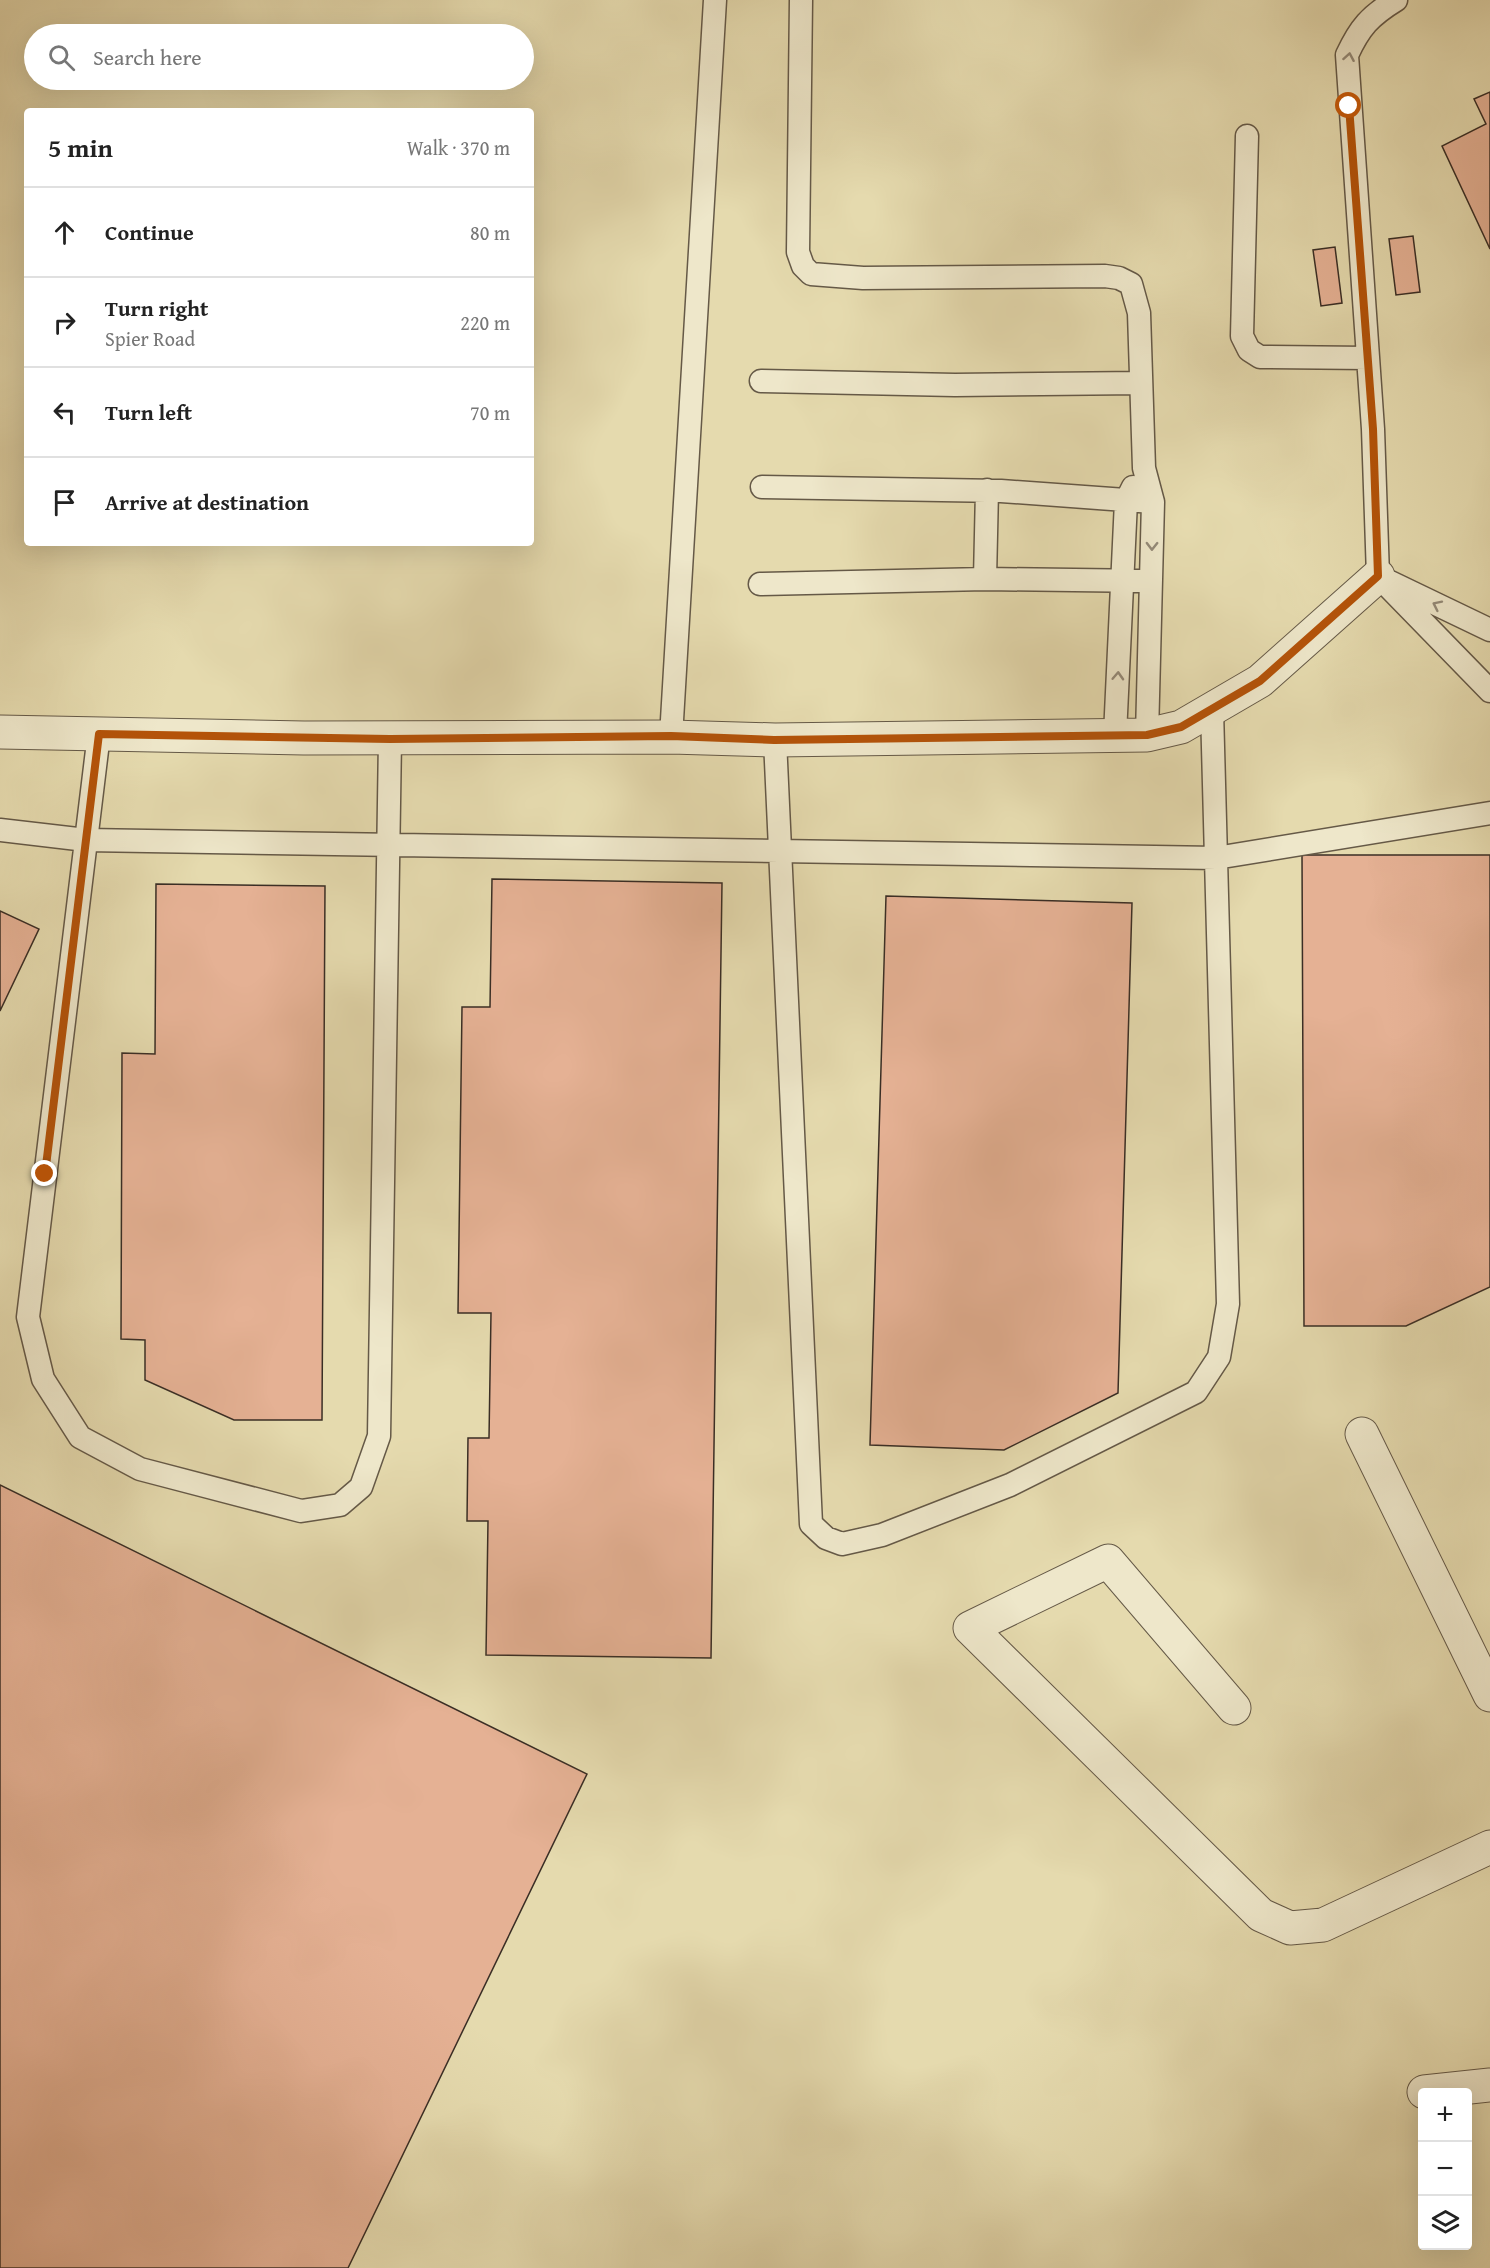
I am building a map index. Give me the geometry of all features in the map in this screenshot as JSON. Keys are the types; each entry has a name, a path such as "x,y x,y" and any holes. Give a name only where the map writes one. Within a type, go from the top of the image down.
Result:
{"street":[{"path":"0,732 390,739 671,736 774,740 1131,735 1181,727 1260,681 1378,576"},
{"path":"1362,1434 1490,1695"},
{"path":"1234,1708 1108,1561 970,1628 1262,1915 1290,1928 1323,1925 1490,1846"},
{"path":"1462,2088 1490,2085"}],"lane":[{"path":"671,736 716,0"},
{"path":"801,0 798,252 803,266 811,274 863,278 1119,278 1131,284 1136,299 1144,468 1153,502 1151,581 1131,735"},
{"path":"1396,0 1375,12 1357,32 1347,55 1368,358 1378,576 1490,691"},
{"path":"1247,136 1242,336 1249,350 1260,357 1368,358"},
{"path":"761,381 955,385 1141,383"},
{"path":"1131,735 1122,579 1126,501 1144,468"},
{"path":"762,487 987,490 1153,502"},
{"path":"985,579 987,490"},
{"path":"1378,576 1490,630"},
{"path":"760,584 985,579 1151,581"},
{"path":"774,740 811,1524 826,1538 842,1544 882,1535 1021,1480 1196,1392 1219,1357 1228,1304 1212,710"},
{"path":"99,734 28,1317 43,1378 80,1437 140,1469 301,1511 340,1505 361,1487 379,1436 390,739"},
{"path":"0,830 86,840 780,849 1216,858 1490,813"}],"building":[{"path":"1490,92 1490,249 1442,146 1486,124 1474,99"},
{"path":"1413,236 1420,292 1396,295 1389,239"},
{"path":"1335,247 1342,303 1321,306 1313,250"},
{"path":"1302,855 1490,855 1490,1287 1406,1326 1304,1326"},
{"path":"492,879 722,883 711,1658 486,1655 488,1521 467,1521 468,1438 489,1438 491,1313 458,1313 462,1007 490,1007"},
{"path":"156,884 325,886 322,1420 234,1420 145,1380 145,1340 121,1339 122,1053 155,1054"},
{"path":"886,896 1132,903 1118,1393 1004,1450 870,1445"},
{"path":"0,911 39,929 0,1011"},
{"path":"0,1485 587,1774 348,2268 0,2268"}],"route":[{"path":"45,1174 99,734 390,739 671,736 774,740 1147,735 1181,727 1260,681 1378,576 1373,429 1349,106"}]}
